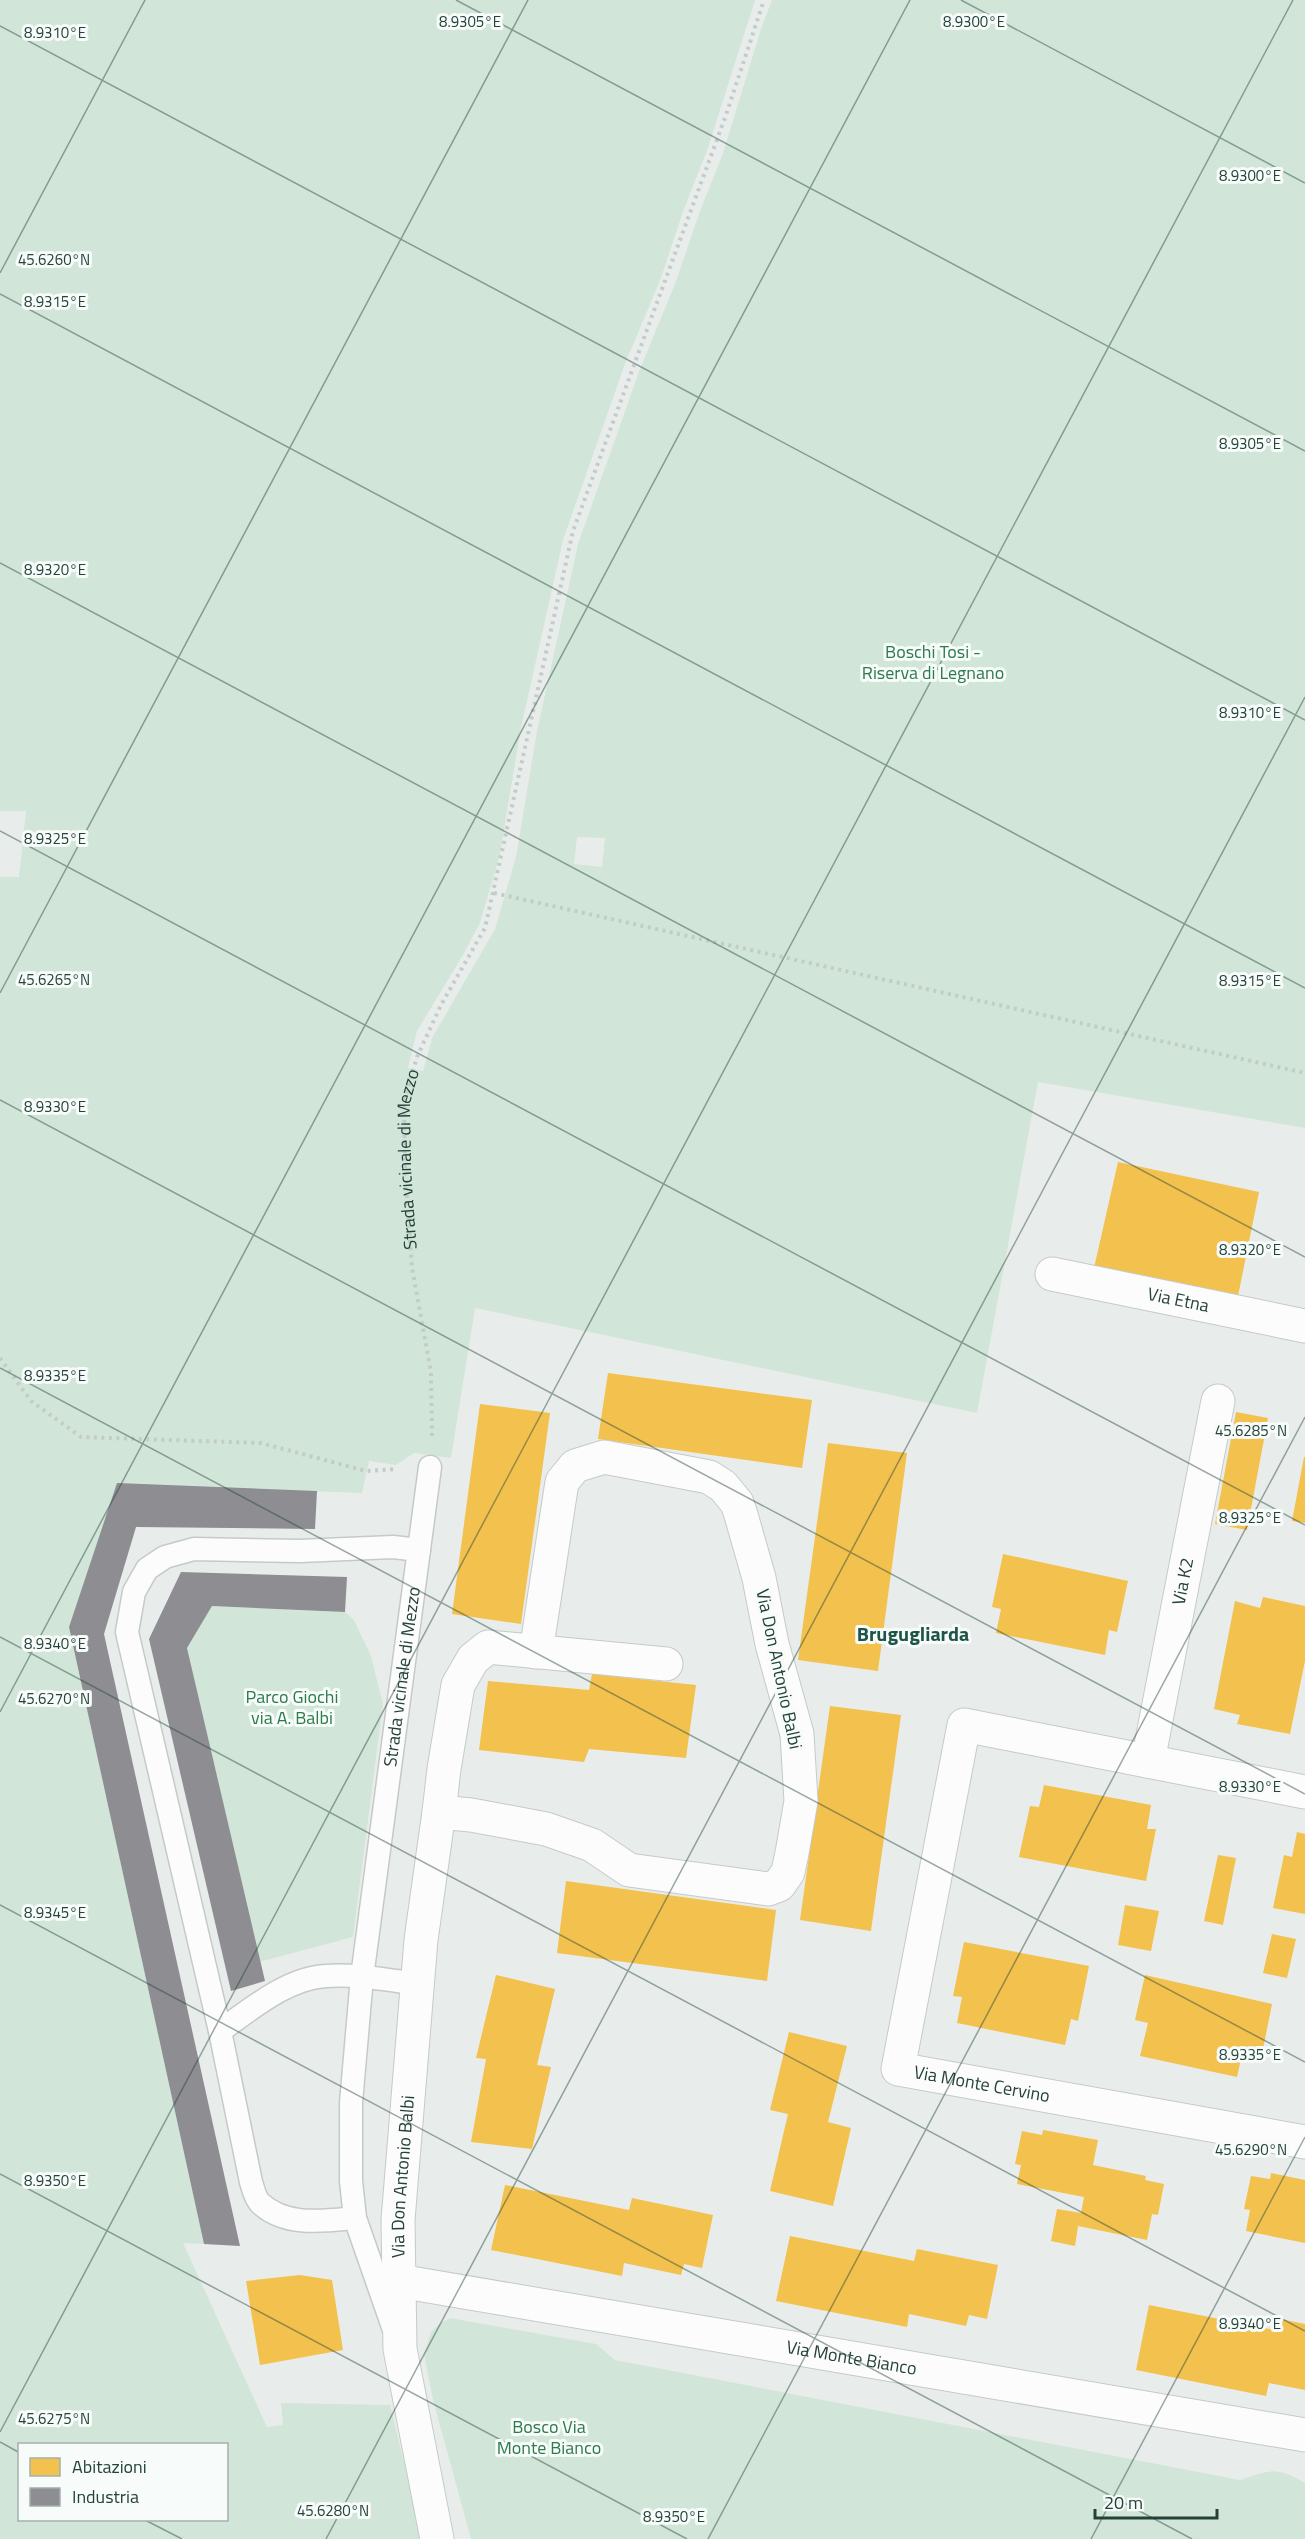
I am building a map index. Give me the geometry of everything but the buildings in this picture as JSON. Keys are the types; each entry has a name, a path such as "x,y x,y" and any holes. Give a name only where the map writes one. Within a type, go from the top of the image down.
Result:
{"street":[{"name":"Via Etna","path":"1052,1274 1305,1326"},
{"name":"Via K2","path":"1148,1761 1218,1401"},
{"name":"Via Don Antonio Balbi","path":"439,1812 471,1815 546,1829 592,1845 629,1870 768,1889 779,1885 788,1872 801,1801 797,1734 772,1644 759,1578 741,1515 737,1503 723,1486 708,1477 604,1457 575,1466 562,1482 536,1652"},
{"name":"Via Don Antonio Balbi","path":"437,2539 400,2349 398,2220 421,1940 458,1685 473,1659 488,1647 666,1664"},
{"name":"Via Monte Cervino","path":"1148,1761 964,1725 898,2069 1305,2142"},
{"path":"1148,1761 1305,1791"},
{"name":"Via Monte Bianco","path":"399,2281 1305,2435"}],"lane":[{"name":"Strada vicinale di Mezzo","path":"400,2349 355,2218 351,2181 351,2103 362,1977 430,1467"},
{"path":"355,2218 316,2222 276,2214 259,2202 251,2182 220,2031 127,1632 134,1592 147,1569 165,1557 194,1549 290,1551 393,1547 419,1550"},
{"path":"220,2031 276,1994 296,1984 324,1976 362,1977 418,1984"}],"path":[{"name":"Strada vicinale di Mezzo","path":"430,1467 431,1372 412,1268 405,1170 404,1102 417,1057 441,1005 485,928 573,531 726,115 764,0"},
{"path":"494,893 1305,1073"},
{"path":"0,1358 31,1401 81,1437 261,1443 366,1471 430,1467"}],"green space":[{"name":"Boschi Tosi - Riserva di Legnano","path":"0,0 755,0 708,148 684,209 661,278 625,364 563,540 521,728 500,854 480,923 417,1031 408,1068 423,1071 432,1038 495,929 516,857 537,731 578,544 640,369 675,284 723,153 772,0 1305,0 1305,1128 1038,1082 977,1413 475,1308 451,1458 414,1453 396,1465 369,1461 362,1493 117,1484 69,1627 204,2244 183,2243 267,2427 283,2425 281,2403 390,2405 423,2539 0,2539 0,877 19,877 26,811 0,811","holes":["577,837 605,838 602,867 574,864"]},
{"name":"Parco Giochi via A. Balbi","path":"212,1606 345,1612 354,1620 371,1656 383,1704 353,1937 259,1962 187,1648"},
{"name":"Bosco Via Monte Bianco","path":"450,2318 596,2344 615,2360 1240,2480 1273,2471 1287,2474 1305,2483 1305,2539 471,2539 433,2400 424,2354 431,2332"}],"district":[{"name":"Brugugliarda","path":"913,1634"}]}
